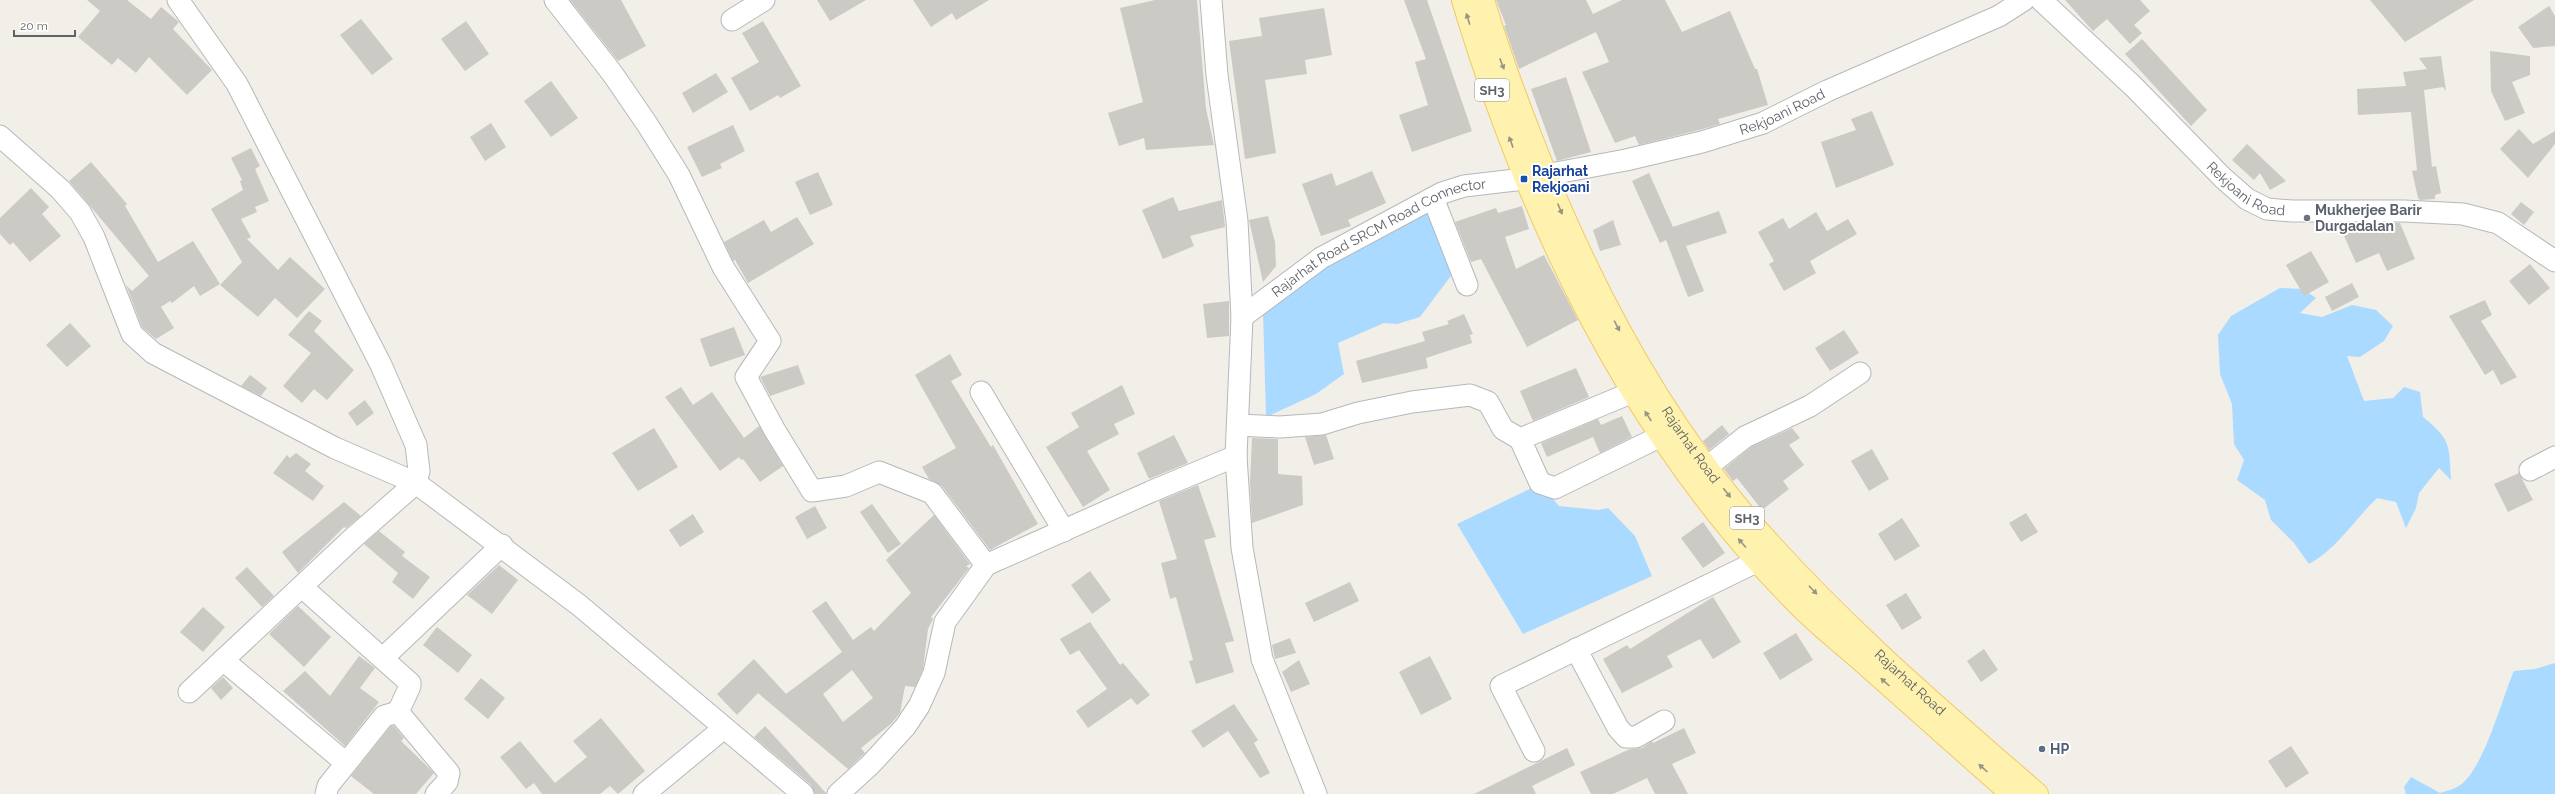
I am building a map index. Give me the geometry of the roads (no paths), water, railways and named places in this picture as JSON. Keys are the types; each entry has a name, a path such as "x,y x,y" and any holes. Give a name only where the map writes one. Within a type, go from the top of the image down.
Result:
{"main road":[{"name":"Rajarhat Road","path":"1463,0 1478,51 1524,179 1589,314 1633,392 1661,436 1704,494 1758,560 1802,607 2012,794"},
{"name":"Rajarhat Road","path":"1483,0 1498,52 1545,173 1575,243 1632,354 1707,467 1739,508 1819,597 1864,641 2037,794"}],"street":[{"path":"178,0 237,84 381,365 416,445 419,471 416,483 352,539 188,692"},
{"path":"555,0 612,73 647,124 679,175 723,267 770,341 746,377 774,429 812,491 846,486 878,472 932,493 986,565"},
{"path":"732,20 764,0"},
{"name":"Rekjoani Road","path":"1524,179 1545,173 1641,156 1702,142 1763,123 1827,91 1999,16 2024,0"},
{"name":"Rekjoani Road","path":"2042,0 2134,87 2223,178 2247,199 2267,208 2292,211 2404,211 2463,214 2498,223 2555,261"},
{"path":"1216,2 1217,76 1237,221 1242,317 1236,456 1242,548 1262,659 1316,794"},
{"path":"0,136 60,189 80,212 94,237 132,334 153,353 335,448 416,483 502,545 579,605 803,794"},
{"name":"Rajarhat Road SRCM Road Connector","path":"1242,317 1321,258 1433,198 1464,186 1524,179"},
{"path":"1433,198 1467,285"},
{"path":"1707,467 1746,437 1810,406 1860,373"},
{"path":"981,392 1064,531"},
{"path":"1520,439 1633,392"},
{"path":"1238,425 1280,427 1322,424 1389,407 1470,395 1488,402 1503,429 1520,439 1540,483 1556,488 1661,436"},
{"path":"838,794 870,765 905,727 919,706 934,673 945,622 986,565 1236,456"},
{"path":"2530,470 2555,457"},
{"path":"383,658 502,545"},
{"path":"1534,751 1501,686 1758,560"},
{"path":"302,587 410,683 398,712 384,716 328,786 326,794"},
{"path":"1576,649 1618,728 1626,736 1636,737 1664,721"},
{"path":"223,660 346,763"},
{"path":"398,712 449,772 446,782 436,794"},
{"path":"644,794 724,728"}],"water":[{"path":"1429,209 1453,273 1420,317 1397,324 1384,323 1338,343 1344,374 1316,394 1266,417 1263,311 1280,295 1320,267 1364,242"},
{"path":"2280,288 2303,289 2316,298 2300,313 2322,317 2352,305 2376,310 2393,326 2384,341 2360,357 2347,356 2364,401 2393,398 2404,387 2420,392 2423,417 2439,431 2444,438 2449,450 2450,458 2451,480 2439,468 2419,493 2416,508 2406,528 2396,502 2377,498 2337,542 2319,558 2309,564 2294,543 2271,520 2265,500 2237,480 2244,460 2234,444 2232,404 2220,374 2218,335 2231,316"},
{"path":"1540,484 1559,506 1598,510 1608,508 1635,536 1652,576 1523,634 1457,524"},
{"path":"2555,663 2555,794 2406,794 2404,787 2411,777 2440,793 2457,787 2466,779 2475,767 2483,751 2491,734 2514,671 2535,669"}],"place":[{"name":"Rajarhat Rekjoani","path":"1524,179"},
{"name":"Mukherjee Barir Durgadalan","path":"2307,218"},
{"name":"HP","path":"2042,749"}]}
